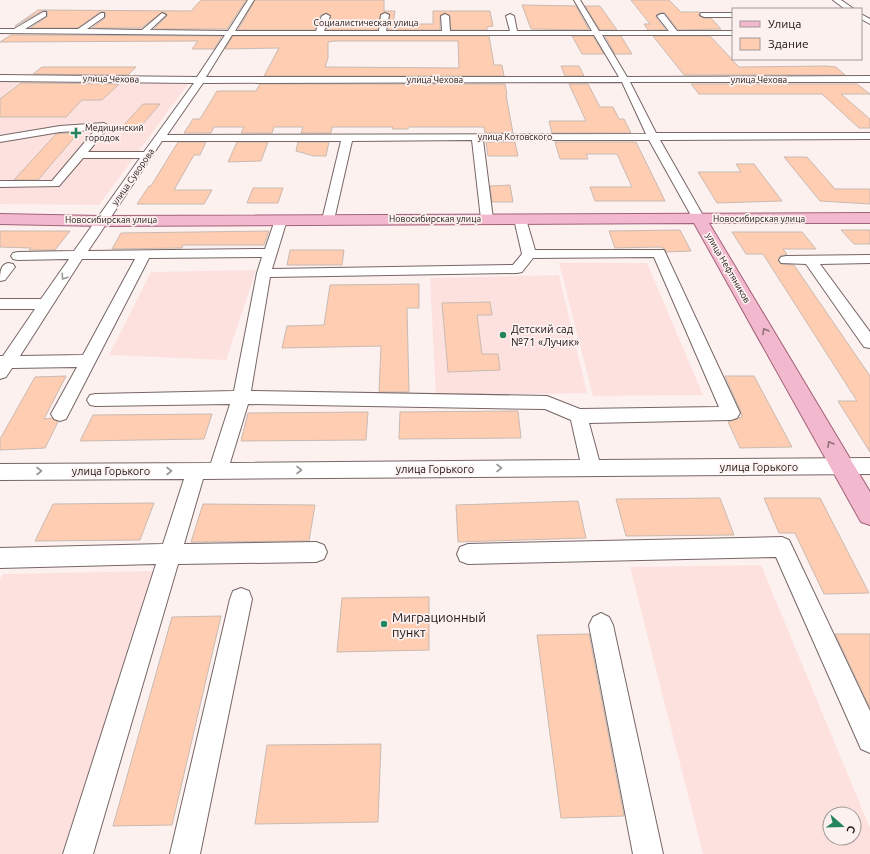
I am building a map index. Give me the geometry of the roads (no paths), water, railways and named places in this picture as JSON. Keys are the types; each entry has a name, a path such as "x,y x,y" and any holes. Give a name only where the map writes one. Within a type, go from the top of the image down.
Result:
{"main road":[{"name":"Новосибирская улица","path":"1,220 101,221 870,218"},
{"name":"улица Нефтяников","path":"699,219 870,514"}],"street":[{"name":"улица Суворова","path":"3,366 101,221 200,80 251,0"},
{"name":"улица Нефтяников","path":"577,0 625,80 653,137 699,219"},
{"path":"836,0 848,8"},
{"path":"16,31 43,14"},
{"path":"79,32 101,15"},
{"path":"144,32 162,15"},
{"path":"704,15 732,15"},
{"path":"721,15 732,27"},
{"path":"319,33 326,16"},
{"path":"382,33 385,16"},
{"path":"445,16 446,33"},
{"path":"514,33 506,16 518,16"},
{"path":"661,16 675,33"},
{"name":"Социалистическая улица","path":"0,31 231,33 732,33"},
{"name":"улица Чехова","path":"0,78 200,80 870,79"},
{"path":"0,138 60,129 104,126 55,184 0,184"},
{"name":"улица Котовского","path":"160,138 870,136"},
{"path":"477,137 487,219"},
{"path":"328,220 347,138"},
{"path":"78,155 148,155"},
{"path":"264,273 517,269 528,254 520,219"},
{"path":"78,854 171,554 207,470 241,397 264,273 269,253 281,220"},
{"path":"18,256 269,253"},
{"path":"96,400 241,397 547,402 579,416 731,413 659,253 528,254"},
{"path":"60,414 144,255"},
{"path":"786,260 870,259"},
{"path":"810,260 870,343"},
{"path":"0,304 46,304"},
{"path":"3,366 88,361"},
{"path":"579,416 591,468"},
{"name":"улица Горького","path":"0,472 870,466"},
{"path":"468,554 782,547 870,740"},
{"path":"0,558 316,552"},
{"path":"185,854 241,599"},
{"path":"601,625 648,854"}],"place":[{"name":"Медицинский городок","path":"76,133"},
{"name":"Детский сад №71 «Лучик»","path":"503,335"},
{"name":"Миграционный пункт","path":"384,624"}]}
